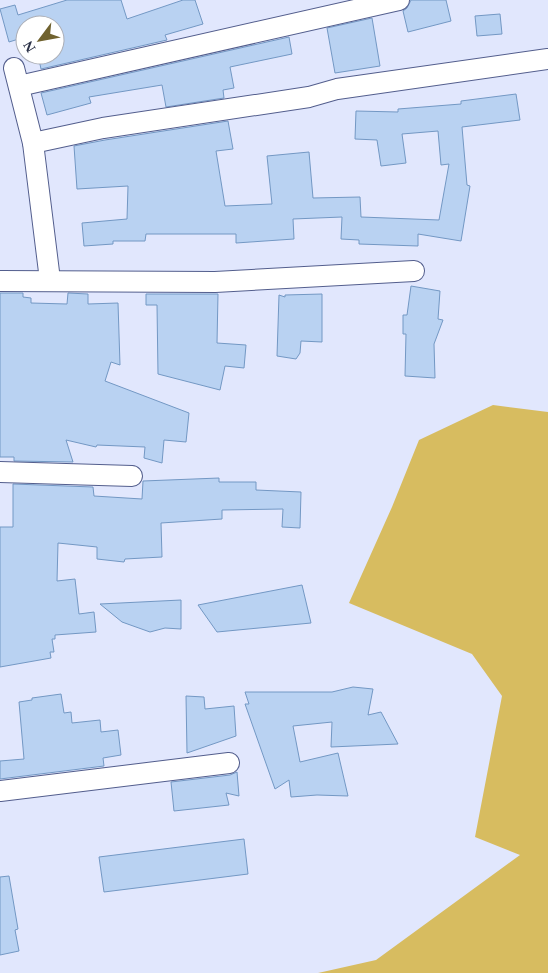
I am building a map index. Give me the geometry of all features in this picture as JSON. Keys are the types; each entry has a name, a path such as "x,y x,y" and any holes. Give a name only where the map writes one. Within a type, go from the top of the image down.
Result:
{"street":[{"path":"50,280 33,142 16,77 399,0"},
{"path":"33,142 104,128 309,97 337,88 548,59"},
{"path":"309,97 328,99 349,98 548,73"},
{"path":"0,281 215,282 414,271"},
{"path":"0,472 132,476"},
{"path":"0,791 229,763"}],"shaded area":[{"path":"493,405 548,412 548,973 318,973 376,960 520,855 475,837 502,696 472,654 349,603 392,507 419,440"}],"building":[{"path":"67,0 121,0 127,19 183,0 195,0 203,24 165,35 167,40 65,63 65,15 18,15"},
{"path":"411,0 446,0 451,21 408,32 403,11"},
{"path":"15,5 18,15 15,15 15,40 9,42 0,9"},
{"path":"500,14 502,34 477,36 475,16"},
{"path":"372,18 380,66 335,73 327,28"},
{"path":"289,37 292,54 230,67 234,88 223,90 224,98 166,107 162,85 89,97 91,103 47,115 41,93"},
{"path":"40,65 58,65 41,69"},
{"path":"516,94 520,120 462,127 467,185 470,186 461,241 418,234 418,246 359,244 359,240 341,239 342,217 293,219 294,239 236,243 236,234 146,234 145,241 113,241 113,244 84,246 82,223 127,219 128,186 77,189 74,146 228,121 233,149 216,151 225,206 272,204 267,156 309,152 313,198 360,197 361,217 439,220 449,164 441,165 438,131 402,134 406,163 381,166 377,140 355,139 356,111 398,112 398,109 461,104 461,101"},
{"path":"411,286 440,291 438,319 443,320 434,344 435,378 405,376 406,334 403,334 403,315 407,315"},
{"path":"0,293 23,293 23,297 31,298 31,303 67,304 68,293 88,294 88,304 118,303 120,365 111,362 105,381 189,413 186,442 164,440 162,463 144,458 145,447 97,445 96,447 66,440 73,462 14,461 14,457 0,457"},
{"path":"146,294 218,294 217,343 246,345 244,368 225,366 220,390 158,374 157,305 146,305"},
{"path":"322,294 322,342 301,341 300,353 296,359 277,356 279,295 285,297 285,295"},
{"path":"219,478 219,482 256,482 256,490 301,492 300,528 282,527 283,509 222,510 222,519 161,523 162,557 125,559 124,562 97,559 97,547 58,543 57,581 75,579 79,614 94,612 96,632 55,635 55,639 52,639 54,652 50,652 51,658 0,667 0,527 13,527 13,484 93,487 94,496 142,499 143,481"},
{"path":"302,585 311,623 217,632 198,605"},
{"path":"181,600 181,629 165,628 150,632 122,622 100,604"},
{"path":"353,687 373,689 368,715 381,712 398,744 331,747 332,722 293,726 300,762 338,753 348,796 317,795 291,797 289,780 275,789 245,704 249,704 245,692 332,692"},
{"path":"61,694 64,713 71,712 72,723 100,720 101,732 118,730 121,755 103,758 104,766 0,779 0,761 24,759 19,702"},
{"path":"186,696 204,697 205,709 234,706 236,736 187,753"},
{"path":"237,772 239,796 226,793 229,805 174,811 171,782 230,775"},
{"path":"244,839 248,874 104,892 99,857"},
{"path":"9,876 18,929 15,930 19,951 0,955 0,877"}]}
